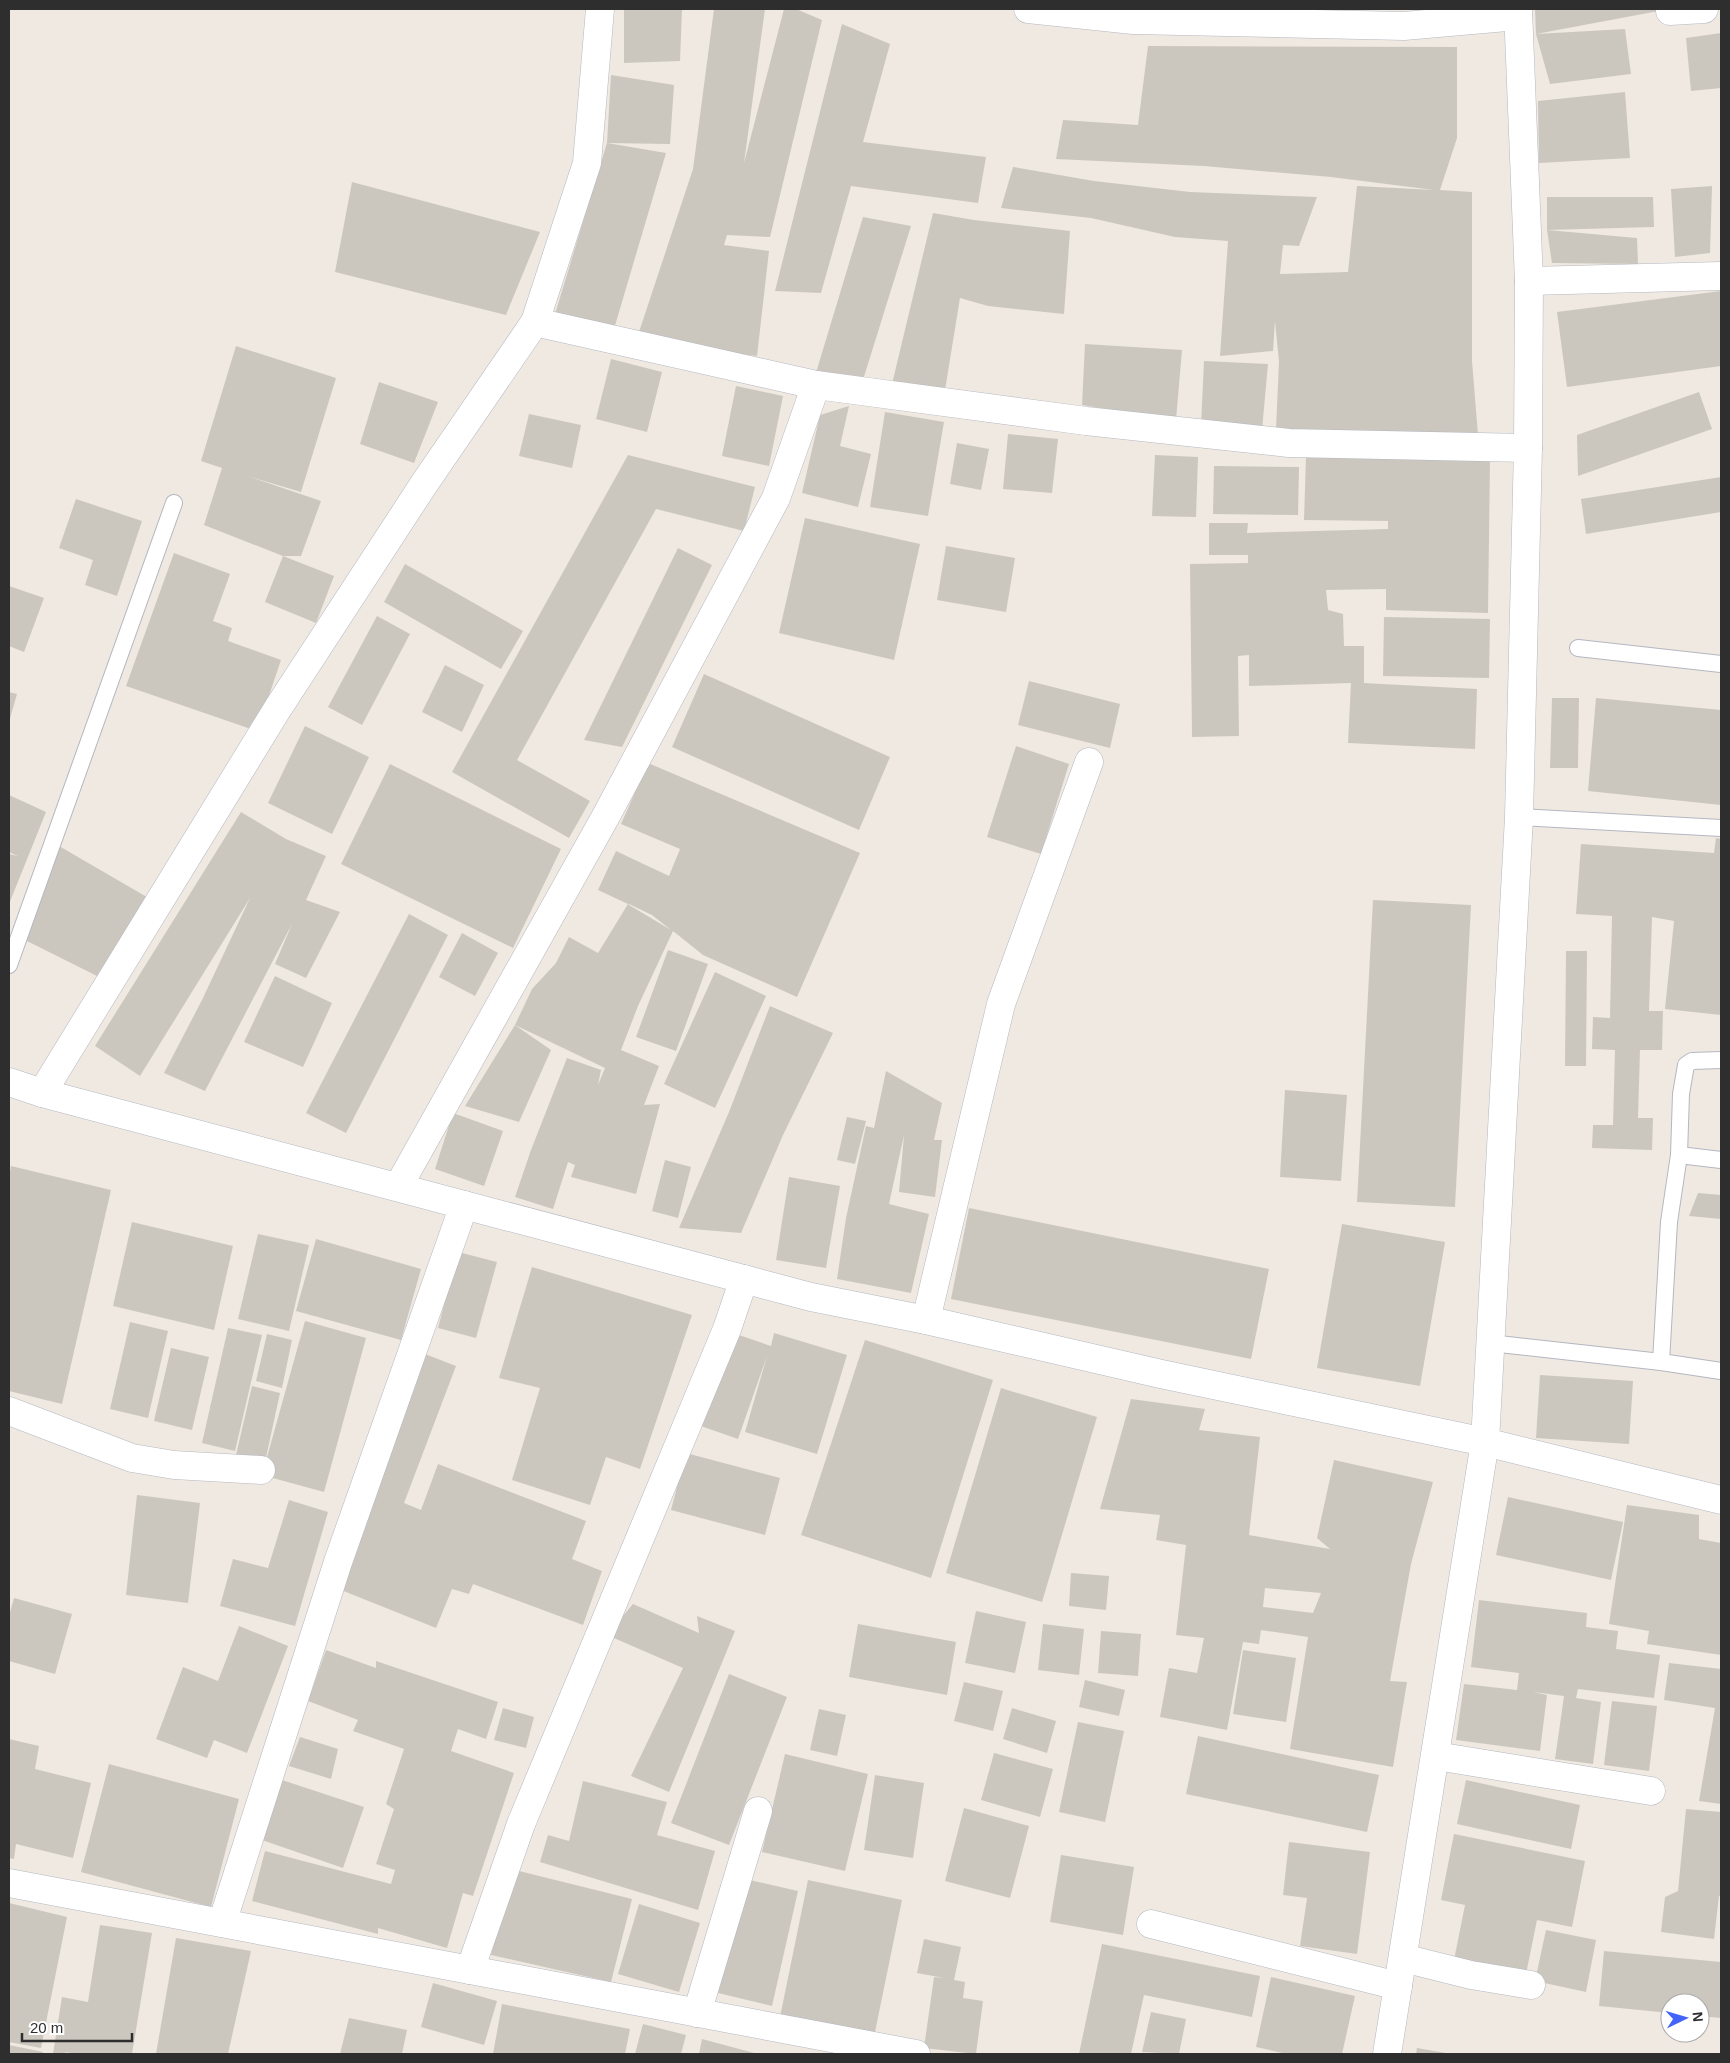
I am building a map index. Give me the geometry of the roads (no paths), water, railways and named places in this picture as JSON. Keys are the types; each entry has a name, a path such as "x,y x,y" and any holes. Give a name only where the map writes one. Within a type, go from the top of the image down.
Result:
{"street":[{"path":"42,1093 278,708 418,492 535,322 587,163 600,9"},
{"path":"1028,9 1132,20 1404,26 1518,12 1529,281 1528,448 1519,817 1485,1442 1387,2054"},
{"path":"1670,11 1704,9"},
{"path":"1529,281 1721,276"},
{"path":"535,322 816,384 1086,421 1289,443 1528,448"},
{"path":"398,1187 606,816 776,498 816,384"},
{"path":"926,1320 1001,1004 1089,762"},
{"path":"9,1082 42,1093 812,1297 926,1320 1161,1374 1485,1442 1721,1500"},
{"path":"222,1923 338,1562 464,1205"},
{"path":"470,1970 521,1824 727,1330 744,1279"},
{"path":"9,1412 132,1458 174,1465 261,1470"},
{"path":"1436,1756 1651,1791"},
{"path":"696,2013 758,1811"},
{"path":"9,1883 916,2054"},
{"path":"1151,1924 1398,1986"},
{"path":"1403,1958 1471,1975 1531,1985"}],"lane":[{"path":"9,966 174,503"},
{"path":"1578,648 1721,664"},
{"path":"1519,817 1721,828"},
{"path":"1661,1362 1669,1222 1679,1155 1681,1094 1686,1065 1692,1061 1721,1060"},
{"path":"1679,1155 1721,1160"},
{"path":"1490,1343 1661,1362 1721,1371"}]}
